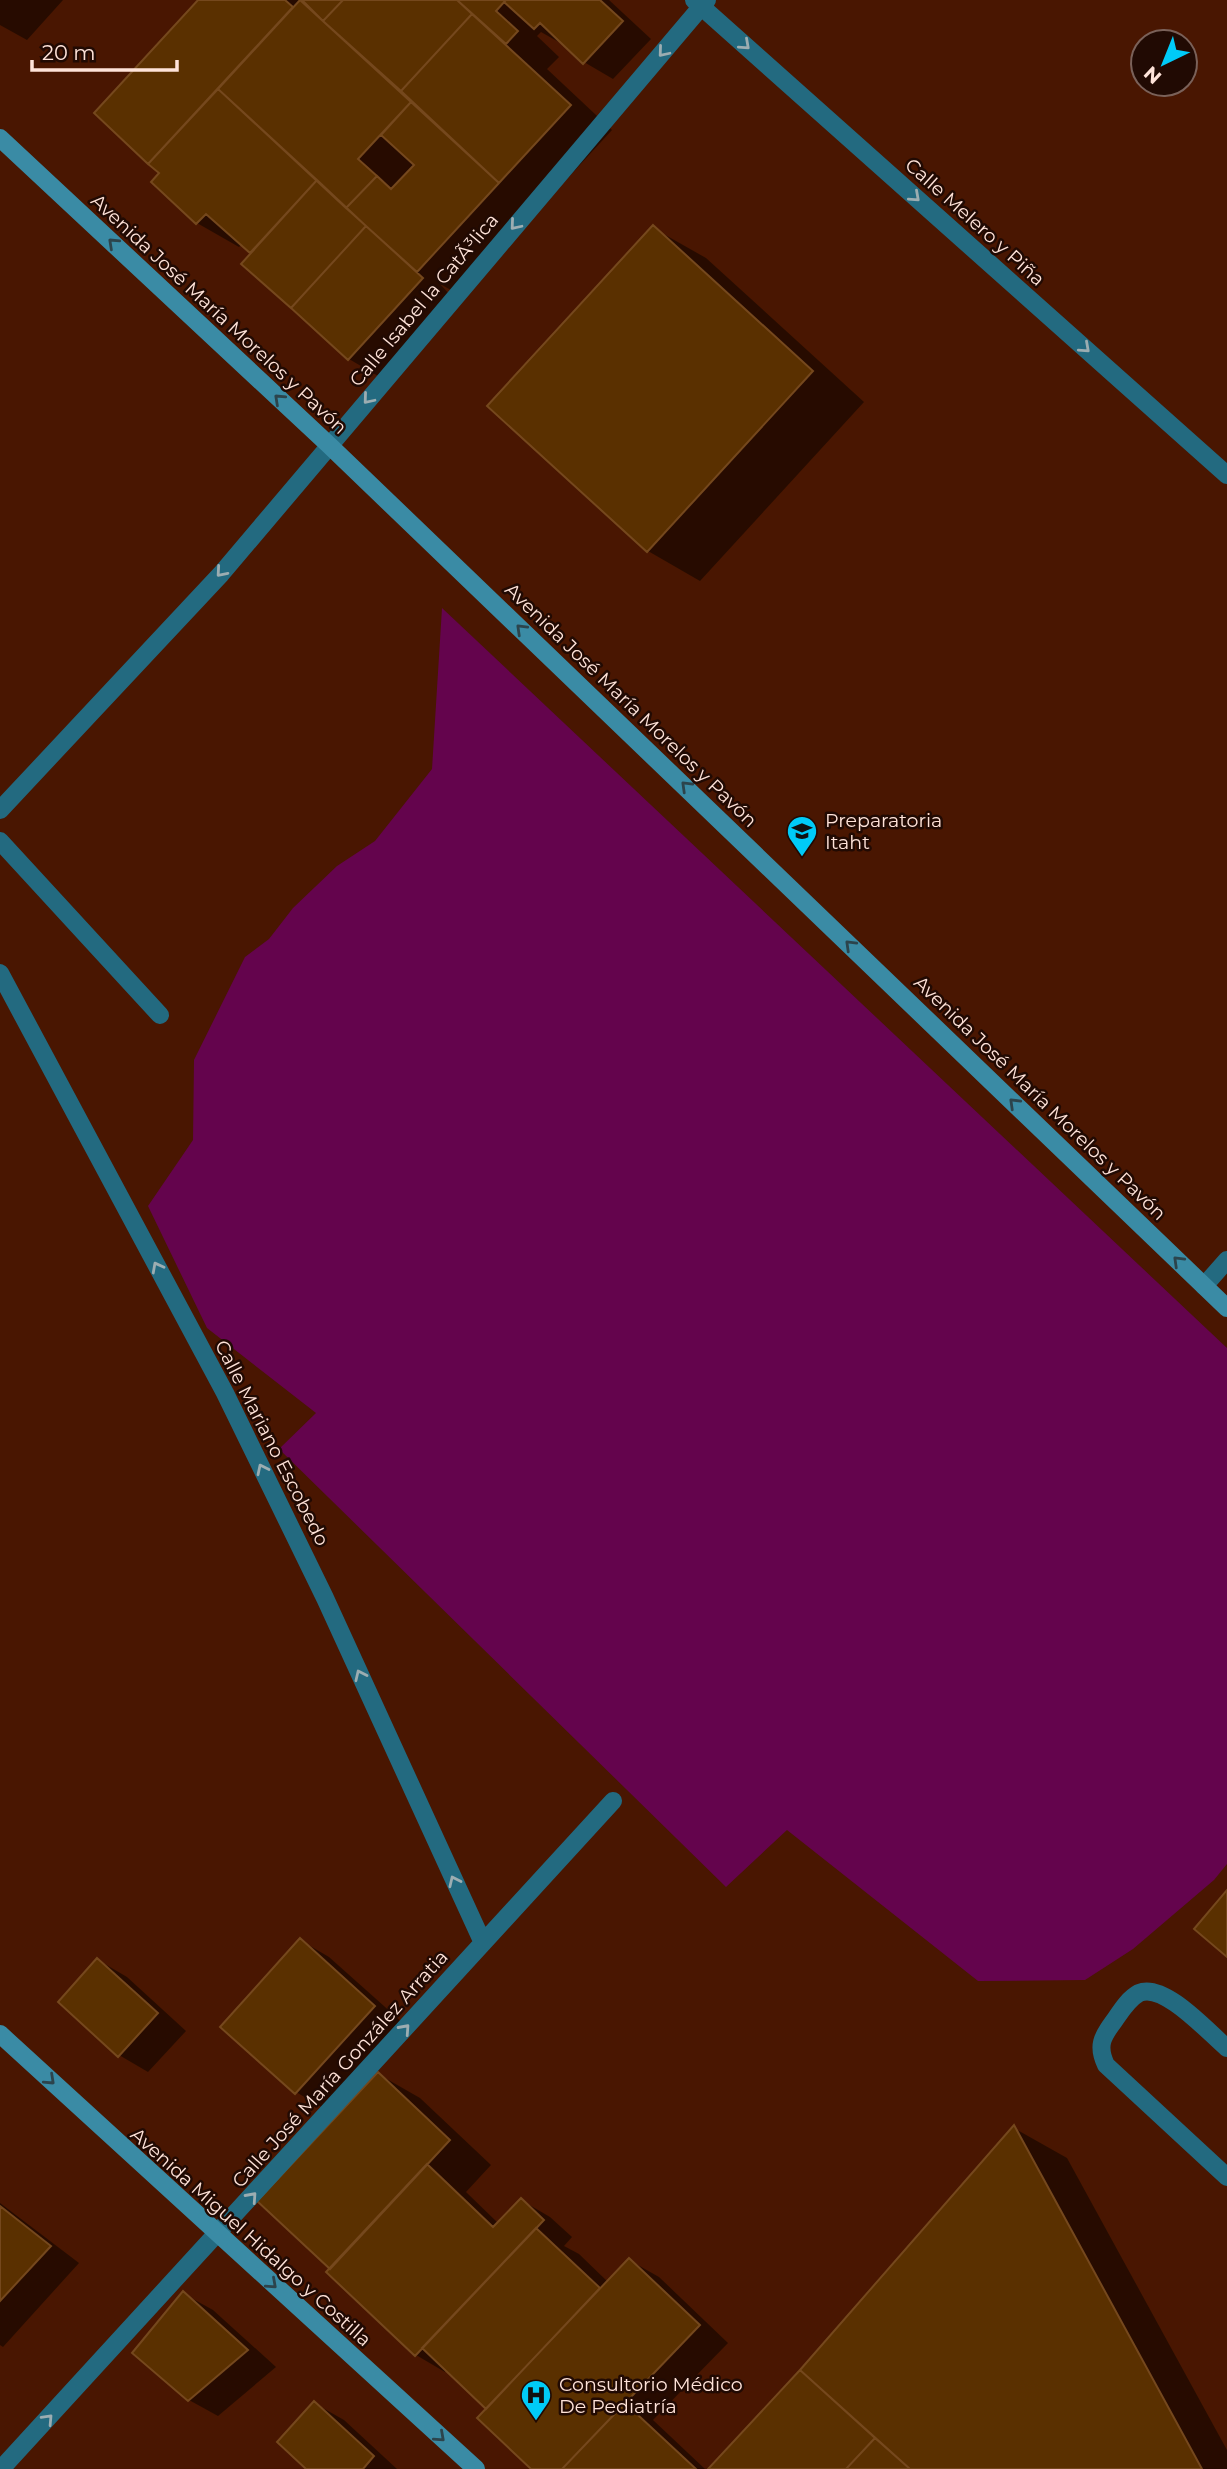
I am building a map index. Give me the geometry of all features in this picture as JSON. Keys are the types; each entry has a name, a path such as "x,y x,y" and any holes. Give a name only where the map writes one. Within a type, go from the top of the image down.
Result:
{"main road":[{"name":"Avenida José María Morelos y Pavón","path":"0,138 329,445 1227,1308"},
{"name":"Avenida Miguel Hidalgo y Costilla","path":"0,2034 476,2469"}],"street":[{"name":"Calle Isabel la CatÃ³lica","path":"0,810 221,573 701,2"},
{"name":"Calle Melero y Piña","path":"701,2 1227,475"},
{"path":"0,841 160,1015"},
{"name":"Calle Mariano Escobedo","path":"0,973 225,1392 325,1598 483,1944"},
{"path":"1204,1286 1227,1259"},
{"name":"Calle José María González Arratia","path":"1,2469 613,1801"},
{"path":"1227,2048 1167,1996 1154,1991 1142,1992 1131,1998 1104,2033 1100,2045 1106,2065 1227,2177"}],"shaded area":[{"path":"442,608 1227,1348 1227,1864 1214,1880 1133,1949 1085,1980 978,1981 787,1830 726,1887 279,1449 316,1413 207,1328 148,1206 193,1140 194,1060 245,957 269,939 293,908 337,866 375,841 432,769"}],"building":[{"path":"198,0 285,0 293,7 148,164 94,113"},
{"path":"300,0 411,102 358,159 377,176 346,208 218,89"},
{"path":"302,0 343,0 323,21"},
{"path":"343,0 457,0 472,14 401,91 323,21"},
{"path":"457,0 506,0 496,11 518,31 506,44"},
{"path":"600,0 623,21 583,64 540,23 534,29 504,2"},
{"path":"472,14 571,105 499,183 401,91"},
{"path":"218,89 317,180 250,253 206,214 196,224 151,182 159,173 148,164"},
{"path":"411,102 499,183 417,272 346,208 377,176 391,189 414,165 381,135"},
{"path":"317,180 366,226 291,308 241,264"},
{"path":"653,225 813,371 647,552 487,406"},
{"path":"366,226 423,278 348,360 291,308"},
{"path":"1227,1890 1227,1957 1194,1929"},
{"path":"300,1938 375,2006 295,2094 220,2027"},
{"path":"97,1958 158,2013 118,2057 58,2002"},
{"path":"378,2072 450,2140 330,2269 257,2201"},
{"path":"1014,2125 1202,2469 910,2469 800,2370"},
{"path":"427,2164 493,2227 521,2198 544,2220 415,2356 326,2272"},
{"path":"0,2206 51,2246 0,2301"},
{"path":"536,2228 600,2288 486,2409 422,2348"},
{"path":"629,2258 700,2325 562,2469 531,2469 477,2418"},
{"path":"183,2291 248,2350 188,2401 132,2353"},
{"path":"800,2370 875,2438 846,2469 708,2469"},
{"path":"314,2401 374,2456 363,2469 306,2469 277,2442"},
{"path":"625,2403 696,2469 562,2469"},
{"path":"875,2438 910,2469 846,2469"}],"place":[{"name":"Preparatoria Itaht","path":"802,858"},
{"name":"Consultorio Médico De Pediatría","path":"536,2422"}]}
